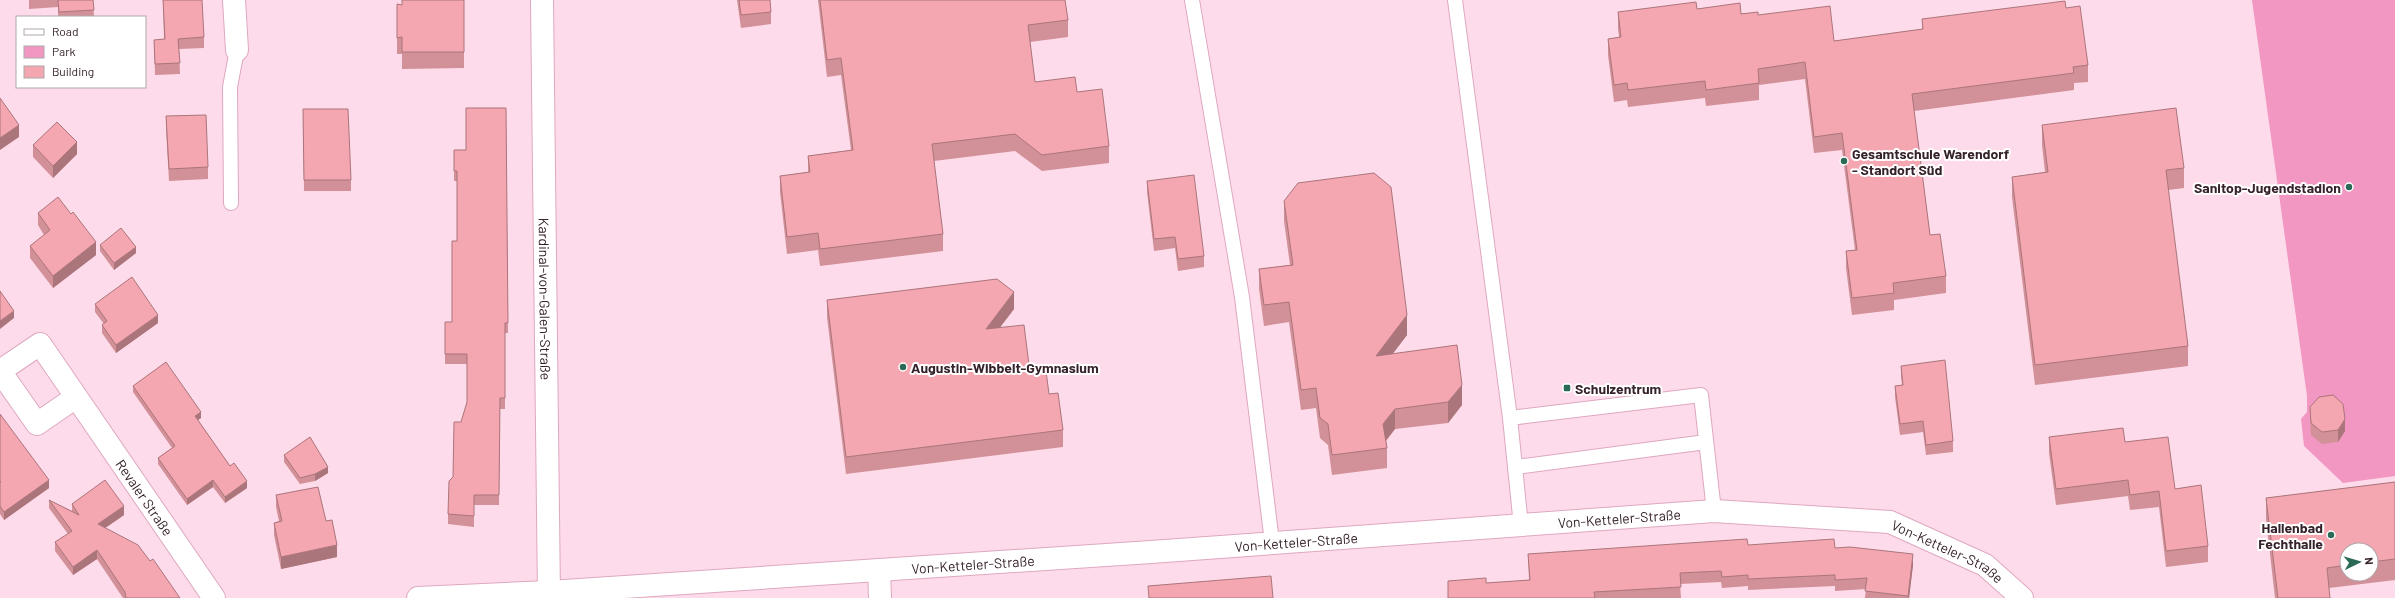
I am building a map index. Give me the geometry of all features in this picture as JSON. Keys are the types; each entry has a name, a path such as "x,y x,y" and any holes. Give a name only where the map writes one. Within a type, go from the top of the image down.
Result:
{"street":[{"path":"234,0 237,50"},
{"name":"Kardinal-von-Galen-Straße","path":"542,0 549,595"},
{"name":"Revaler Straße","path":"76,397 214,598"},
{"name":"Von-Ketteler-Straße","path":"418,598 549,595 879,570 1521,526 1714,511 1890,522 1985,565 2022,598"},
{"path":"879,570 880,598"}],"lane":[{"path":"1192,0 1242,298 1272,542"},
{"path":"1455,0 1510,418 1521,526"},
{"path":"231,203 230,87 237,50"},
{"path":"1510,418 1701,395 1714,511"},
{"path":"1516,467 1706,442"}],"green space":[{"name":"Sanitop-Jugendstadion","path":"2252,0 2395,0 2395,476 2343,483 2304,446 2301,419 2307,412 2307,396"}],"building":[{"path":"58,0 93,0 94,10 59,12"},
{"path":"163,0 202,0 204,37 178,39 180,63 155,64 154,40 165,39"},
{"path":"402,0 464,0 464,52 402,52 402,37 397,38 397,4 402,5"},
{"path":"739,0 770,0 771,12 741,15"},
{"path":"820,0 1065,0 1068,20 1028,25 1035,82 1075,77 1077,92 1102,89 1109,146 1042,155 1015,134 932,144 943,234 820,249 818,233 787,237 780,176 810,172 808,156 853,150 841,58 827,60"},
{"path":"2065,1 2066,8 2080,6 2088,65 2073,67 2074,73 1912,94 1930,235 1940,234 1946,276 1893,283 1894,293 1852,298 1846,251 1857,250 1842,133 1814,137 1805,62 1758,69 1759,83 1706,90 1705,81 1628,90 1627,83 1614,85 1608,39 1621,37 1618,12 1696,2 1697,9 1740,3 1741,14 1758,12 1758,15 1830,6 1834,41 1923,29 1922,19"},
{"path":"0,98 19,125 0,138"},
{"path":"466,108 506,108 508,323 505,323 505,398 500,398 499,495 474,495 474,516 448,514 449,481 453,477 454,422 461,422 467,402 467,354 445,354 445,322 452,322 452,241 457,241 457,171 454,171 454,150 466,150"},
{"path":"2176,108 2184,168 2166,170 2188,346 2035,365 2012,177 2048,172 2042,125"},
{"path":"303,109 348,109 351,180 304,180"},
{"path":"206,115 208,167 169,169 166,116"},
{"path":"57,122 77,142 53,166 33,145"},
{"path":"1374,173 1391,187 1407,315 1376,356 1457,345 1462,385 1448,402 1395,409 1383,424 1387,448 1332,455 1328,424 1320,418 1316,388 1301,390 1289,302 1264,305 1259,269 1293,265 1284,201 1298,183"},
{"path":"1194,175 1204,256 1178,259 1175,237 1154,239 1147,181"},
{"path":"58,197 71,214 73,212 96,242 53,276 30,246 50,230 38,213"},
{"path":"121,228 136,247 114,263 100,245"},
{"path":"132,277 158,315 116,345 102,325 107,321 95,304"},
{"path":"997,279 1014,292 986,329 1024,325 1030,373 1046,371 1049,394 1058,393 1063,430 846,457 827,300"},
{"path":"0,291 14,311 0,321"},
{"path":"1945,360 1953,441 1926,445 1923,421 1900,424 1895,386 1903,385 1901,366"},
{"path":"166,362 201,412 195,416 230,466 234,463 247,481 225,497 213,480 187,499 158,458 175,446 133,386"},
{"path":"2333,395 2343,404 2345,419 2338,430 2322,432 2311,423 2310,407 2319,397"},
{"path":"0,414 49,480 4,512 0,506"},
{"path":"2123,428 2125,442 2168,437 2175,489 2201,485 2208,546 2166,551 2159,491 2130,495 2128,480 2056,489 2049,437"},
{"path":"310,437 328,467 315,474 300,478 284,455"},
{"path":"105,480 124,506 98,524 138,545 150,561 153,559 180,598 126,598 125,592 97,550 73,567 55,542 72,531 49,500 79,515 72,504"},
{"name":"Hallenbad Fechthalle","path":"2395,482 2395,559 2379,561 2379,542 2339,542 2339,566 2327,568 2330,598 2278,598 2266,498"},
{"path":"318,487 326,521 332,520 337,545 281,557 274,523 282,521 276,495"},
{"path":"1747,539 1748,545 1834,539 1835,548 1850,547 1913,554 1908,596 1865,591 1867,578 1835,580 1835,575 1748,579 1748,575 1722,577 1721,571 1680,573 1681,587 1594,592 1595,598 1448,598 1448,581 1486,578 1486,583 1530,580 1528,554"},
{"path":"1271,576 1273,598 1149,598 1148,586"}],"place":[{"name":"Gesamtschule Warendorf - Standort Süd","path":"1844,161"},
{"name":"Sanitop-Jugendstadion","path":"2349,187"},
{"name":"Augustin-Wibbelt-Gymnasium","path":"903,367"},
{"name":"Schulzentrum","path":"1567,388"},
{"name":"Hallenbad Fechthalle","path":"2331,535"}]}
